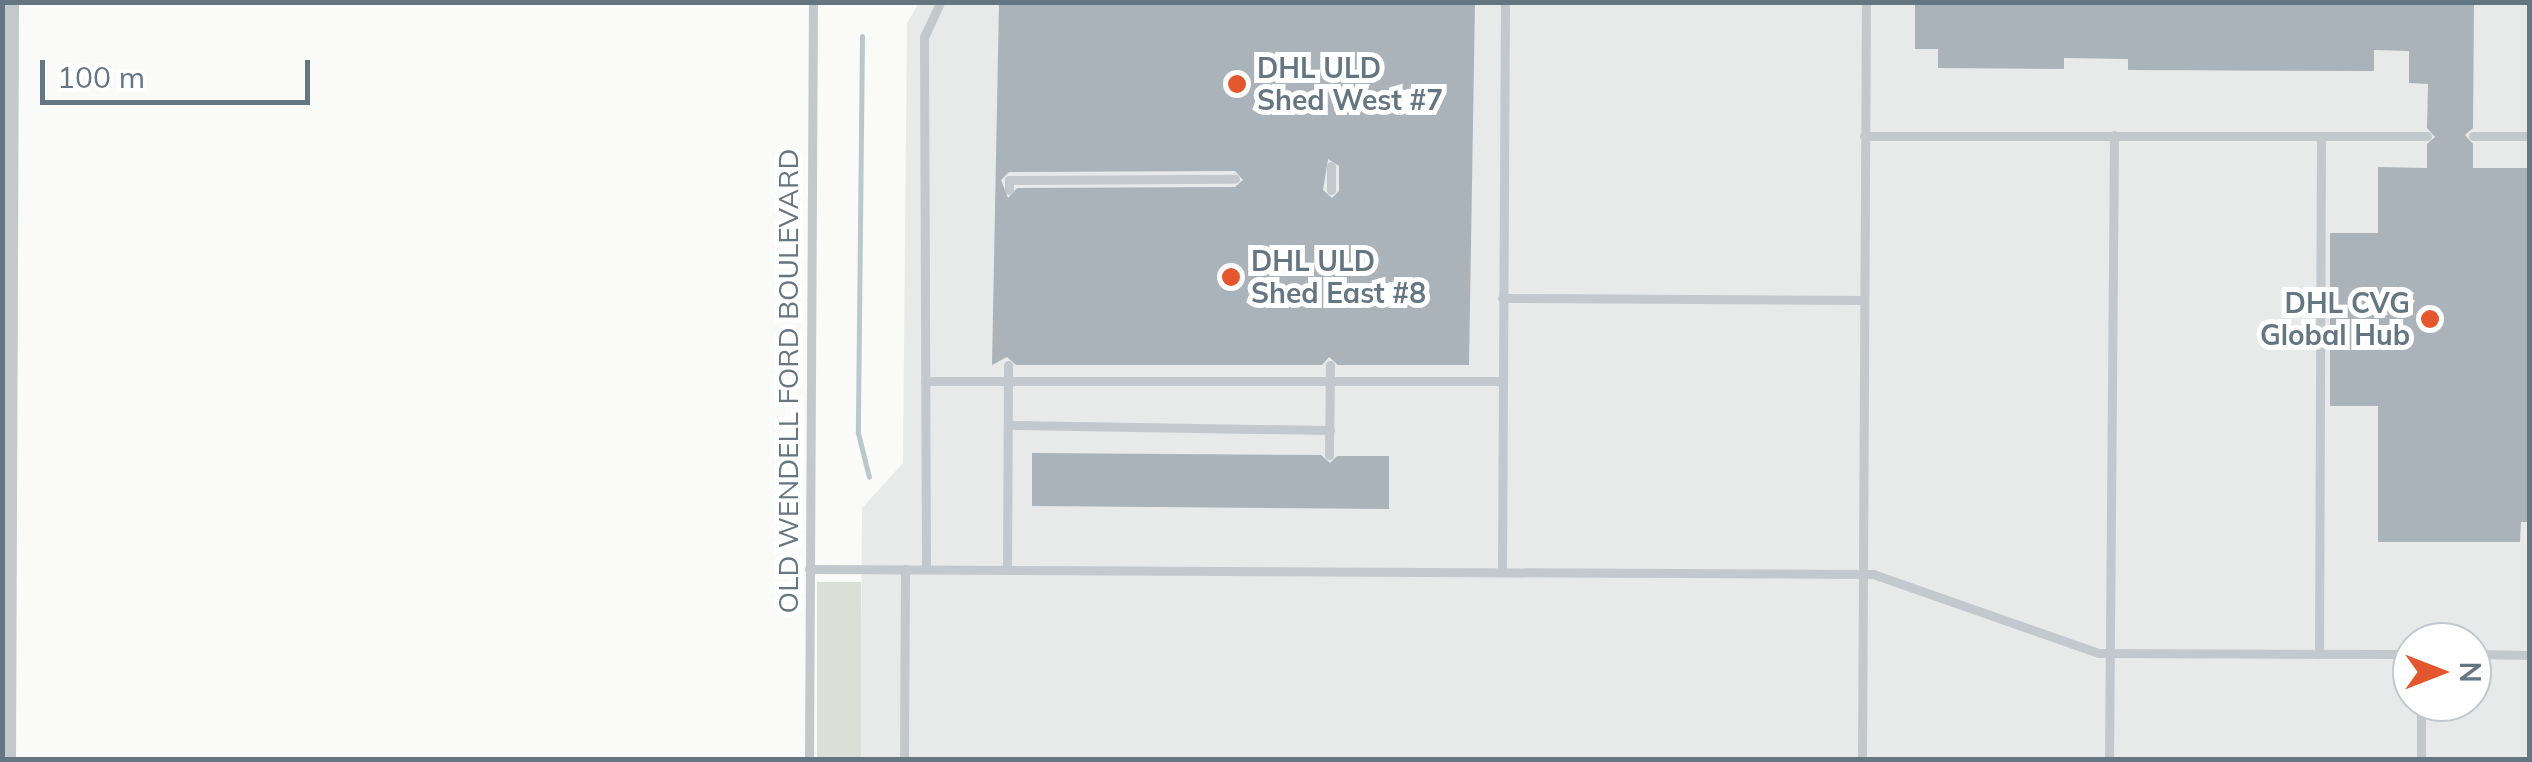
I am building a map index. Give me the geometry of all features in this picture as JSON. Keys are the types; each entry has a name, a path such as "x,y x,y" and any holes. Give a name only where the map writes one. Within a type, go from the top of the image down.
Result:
{"street":[{"path":"5,760 8,2"}],"lane":[{"name":"OLD WENDELL FORD BOULEVARD","path":"809,760 813,2"},
{"path":"926,569 924,37 940,2"},
{"path":"1502,572 1506,2"},
{"path":"1862,760 1866,2"},
{"path":"2109,760 2114,135"},
{"path":"1864,136 2427,136"},
{"path":"2319,654 2321,136"},
{"path":"2473,136 2530,136"},
{"path":"1331,166 1331,190"},
{"path":"1009,190 1009,180 1234,179"},
{"path":"1502,298 1864,300"},
{"path":"1007,569 1008,365"},
{"path":"1329,456 1330,365"},
{"path":"926,381 1503,381"},
{"path":"1008,425 1330,430"},
{"path":"809,569 1863,574 2110,653 2392,654"},
{"path":"904,760 905,569"},
{"path":"2492,654 2530,654"},
{"path":"2421,722 2421,760"}],"shaded area":[{"name":"DHL CVG Global Hub","path":"919,3 2529,3 2529,759 860,760 862,508 903,463 907,23"},
{"path":"817,582 861,582 861,759 817,759"}],"building":[{"path":"999,2 1475,2 1469,365 1338,365 1329,357 1322,365 1016,365 1007,357 992,365","holes":["1328,159 1339,166 1339,191 1332,198 1323,190","1235,171 1243,180 1235,187 1017,188 1008,198 1001,180 1009,172"]},
{"name":"DHL CVG Global Hub","path":"1915,2 2474,2 2473,128 2465,135 2473,144 2473,168 2530,168 2530,522 2521,522 2520,542 2378,542 2378,406 2330,406 2330,233 2378,233 2378,167 2427,168 2427,144 2435,137 2427,128 2428,84 2409,83 2409,51 2374,50 2374,71 2128,70 2128,59 2064,58 2064,69 1938,68 1938,49 1915,49"},
{"path":"1032,453 1321,455 1330,463 1337,456 1389,456 1389,509 1032,506"}],"waterway":[{"path":"862,36 858,433 869,477"}],"place":[{"name":"DHL ULD Shed West #7","path":"1237,84"},
{"name":"DHL ULD Shed East #8","path":"1231,277"},
{"name":"DHL CVG Global Hub","path":"2430,319"}]}
